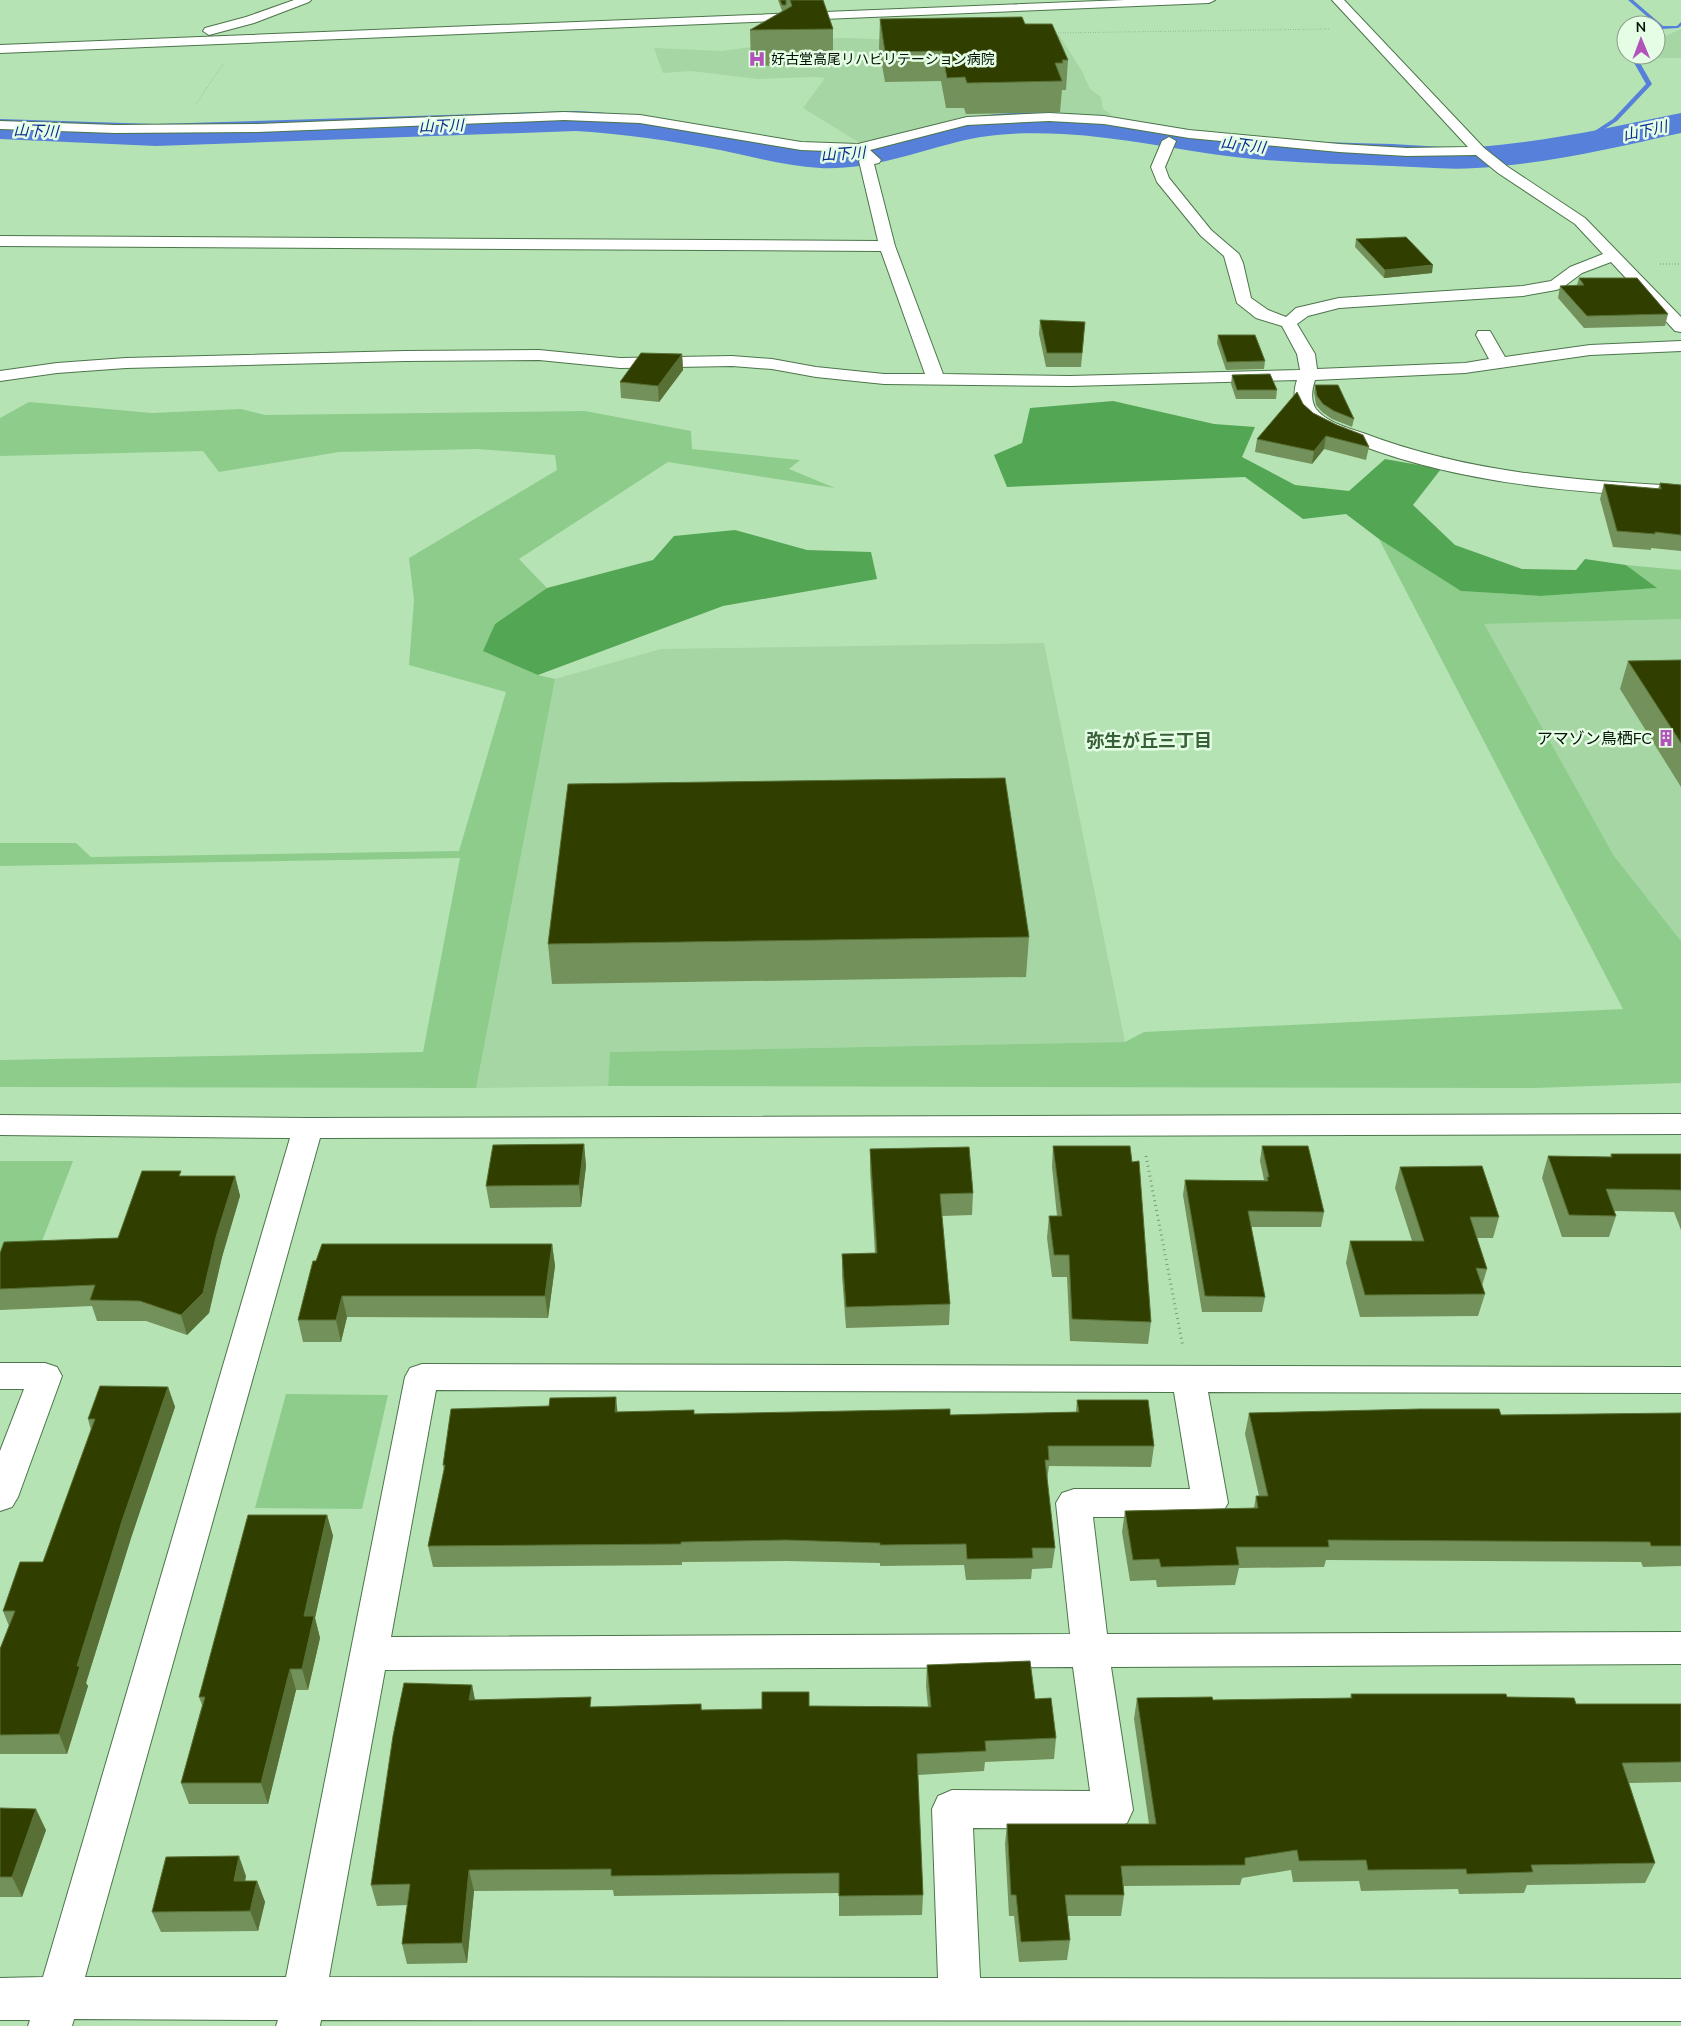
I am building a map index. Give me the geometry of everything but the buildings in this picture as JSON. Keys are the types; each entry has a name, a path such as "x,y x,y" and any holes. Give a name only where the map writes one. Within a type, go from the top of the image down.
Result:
{"street":[{"path":"177,43 305,0"},
{"path":"0,49 741,24 1209,0"},
{"path":"1338,0 1479,151 1495,166 1565,209 1681,326"},
{"path":"0,125 115,129 391,124 564,116 611,117 675,124 801,146 863,152 967,121 1050,117 1104,120 1189,134 1339,148 1407,152 1479,151"},
{"path":"1169,141 1158,167 1162,179 1206,232 1230,254 1235,263 1243,300 1262,314 1288,323 1309,361 1308,373 1302,386 1306,407 1319,422 1397,452 1508,477 1629,490 1681,492"},
{"path":"863,152 874,160 866,161 887,246 936,380"},
{"path":"0,241 887,246"},
{"path":"1288,323 1302,312 1339,303 1523,291 1556,285 1576,270 1613,256"},
{"path":"1484,334 1500,363"},
{"path":"0,376 57,368 126,363 405,356 539,355 620,363 732,361 772,364 816,372 884,378 936,380 1098,380 1465,368 1590,350 1681,346"},
{"path":"0,1125 308,1128 1681,1124"},
{"path":"54,2012 308,1128"},
{"path":"0,1376 45,1376 0,1497"},
{"path":"300,2013 422,1377 1681,1380"},
{"path":"960,2000 952,1809 1113,1810 1090,1650 1074,1503 1210,1502 1189,1379"},
{"path":"370,1654 1681,1648"},
{"path":"0,2000 54,2012 300,2013 960,2000 1681,2000"}],"path":[{"path":"1044,34 1364,28"},
{"path":"180,128 239,41"},
{"path":"1145,1151 1189,1379"}],"shaded area":[{"path":"1681,29 1681,58 1666,58 1666,36"},
{"path":"1059,35 1082,71 1090,89 1101,97 1103,109 1112,115 1043,115 963,119 932,125 863,145 803,108 825,78 758,79 691,71 663,73 654,48 722,51 808,39 848,38 940,42"},
{"path":"29,402 152,413 241,409 265,415 585,411 691,431 692,449 800,460 789,469 835,488 668,462 519,559 547,588 495,624 538,675 555,679 476,1088 0,1087 0,1060 423,1052 460,858 0,866 0,843 76,843 91,857 459,851 506,692 409,665 414,600 409,558 557,470 555,455 478,449 339,452 219,472 203,451 0,456 0,418"},
{"path":"1379,539 1462,591 1541,596 1656,588 1626,565 1681,570 1681,619 1484,624 1614,856 1681,941 1681,1083 1534,1088 608,1086 610,1052 1125,1042 1144,1032 1623,1009"},
{"path":"1681,619 1681,941 1614,856 1483,624"},
{"path":"1044,643 1125,1042 610,1052 608,1086 476,1088 555,679 661,649"},
{"path":"0,1161 73,1161 39,1249 0,1250"},
{"path":"286,1394 388,1395 362,1509 255,1508"}],"green space":[{"path":"1113,401 1214,424 1255,427 1242,457 1295,485 1349,491 1385,459 1441,469 1413,505 1455,545 1522,569 1576,570 1585,559 1626,565 1657,588 1541,596 1461,591 1379,539 1346,514 1303,519 1245,477 1007,487 994,455 1022,443 1030,408"},
{"path":"735,530 807,550 871,552 877,579 723,606 538,675 483,651 495,624 547,588 653,560 674,536"}],"waterway":[{"path":"1630,0 1648,15"},
{"path":"1666,28 1678,27 1681,23"},
{"path":"1593,142 1589,137 1615,120 1649,84 1638,65"},
{"name":"山下川","path":"0,129 156,135 576,121 619,123 665,129 789,153 820,157 858,156 892,150 955,131 994,125 1060,123 1099,126 1234,146 1301,152 1473,158 1517,154 1593,142 1681,123"}],"place":[{"name":"好古堂高尾リハビリテーション病院","path":"757,59"},
{"name":"アマゾン鳥栖FC","path":"1666,738"}],"district":[{"name":"弥生が丘三丁目","path":"1149,741"}]}
